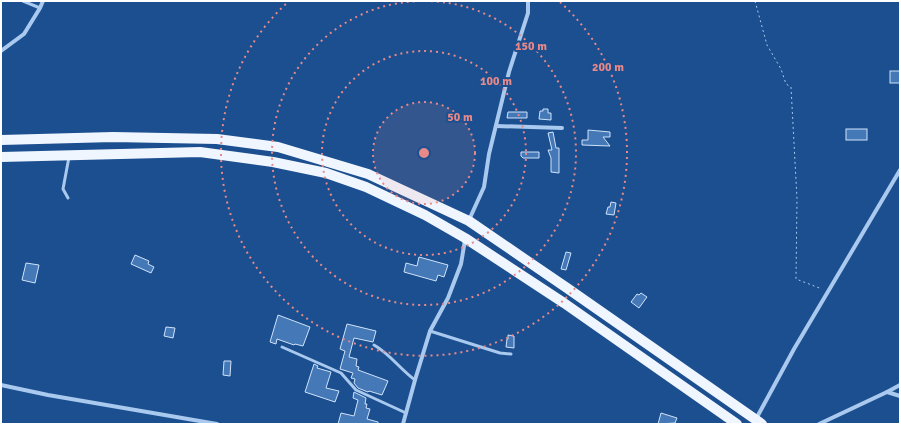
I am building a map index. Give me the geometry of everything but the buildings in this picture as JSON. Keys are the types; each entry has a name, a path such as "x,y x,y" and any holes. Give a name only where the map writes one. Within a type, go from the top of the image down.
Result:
{"main road":[{"path":"1,140 113,137 217,139 278,147 368,174 469,221 759,422"},
{"path":"1,157 200,152 273,162 326,173 366,187 424,215 465,238 564,303 737,424"}],"street":[{"path":"1,51 24,34 44,1"},
{"path":"469,221 484,187 489,154 509,72 528,14 528,1"},
{"path":"496,126 562,128"},
{"path":"759,422 794,349 900,170"},
{"path":"403,424 430,331 448,298 461,264 465,238"},
{"path":"1,385 217,424"},
{"path":"819,424 900,385"},
{"path":"887,392 900,396"}],"lane":[{"path":"23,1 40,8"},
{"path":"68,198 63,189 69,156"},
{"path":"430,331 451,336 500,353 511,354"},
{"path":"374,345 384,351 403,371 415,380"},
{"path":"282,347 341,373 356,390 406,413"}],"path":[{"path":"754,1 767,45 781,69 786,84 791,87 796,199 796,279 828,292"}]}
